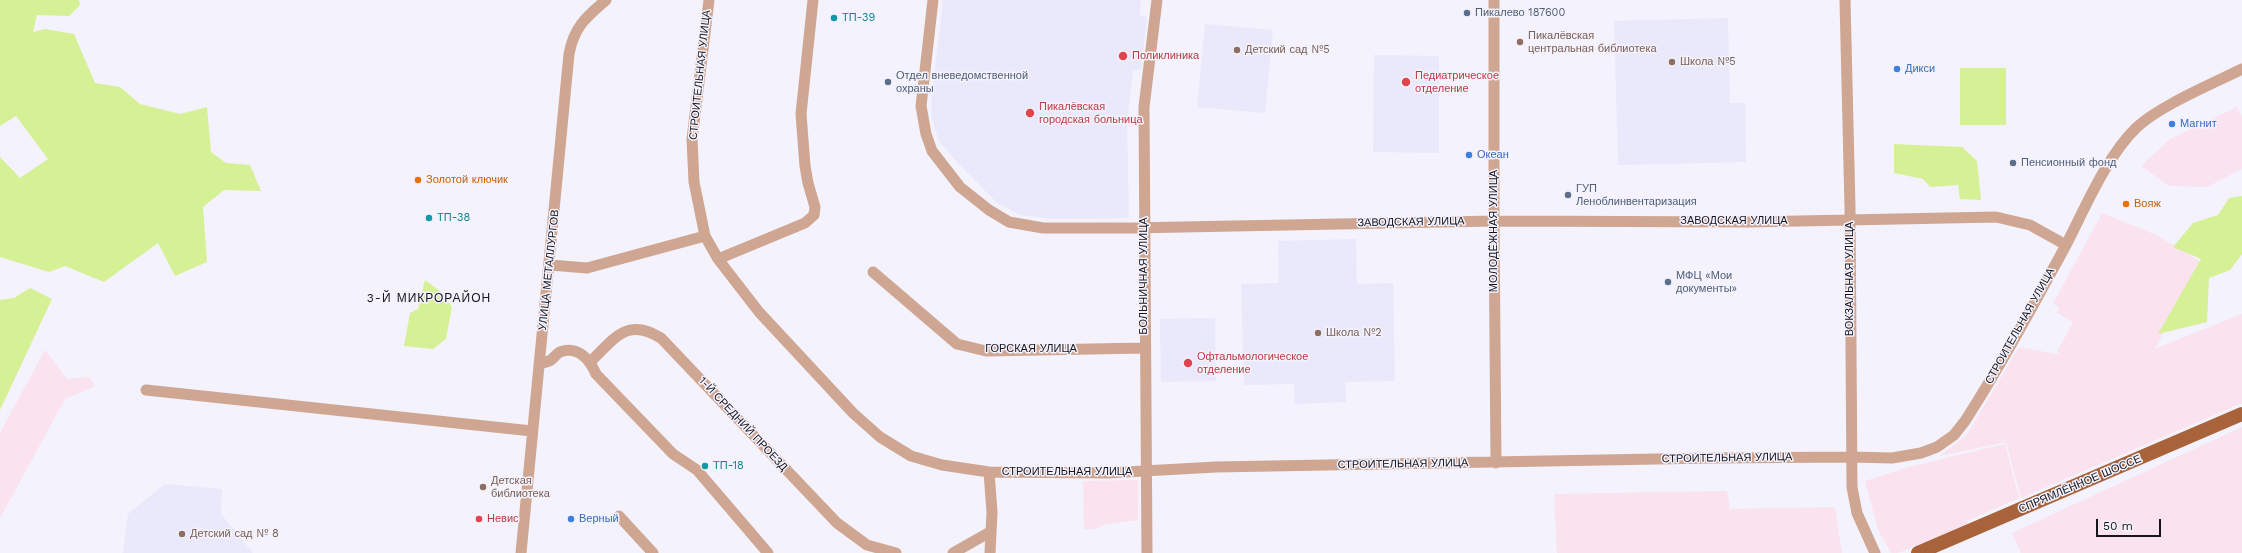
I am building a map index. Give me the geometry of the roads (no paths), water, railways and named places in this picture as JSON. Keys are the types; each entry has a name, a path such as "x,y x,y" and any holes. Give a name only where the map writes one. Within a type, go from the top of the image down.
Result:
{"main road":[{"name":"СПРЯМЛЁННОЕ ШОССЕ","path":"1918,553 2242,414"}],"street":[{"name":"УЛИЦА МЕТАЛЛУРГОВ","path":"521,553 571,43 576,29 589,13 606,0"},
{"name":"СТРОИТЕЛЬНАЯ УЛИЦА","path":"709,0 692,139 694,182 705,236 718,258 759,312 853,413 880,437 911,456 942,465 989,472 1107,473 1224,467 1851,457 1892,458 1921,453 1938,447 1954,436 1977,402 2066,245 2104,174 2124,141 2137,127 2155,114 2242,69"},
{"path":"718,258 805,223 814,215 815,206 808,183 805,166 801,114 813,0"},
{"name":"ЗАВОДСКАЯ УЛИЦА","path":"933,0 922,113 926,134 932,151 960,187 989,210 1009,222 1043,228 1143,228 1494,221 1749,222 1996,217 2030,225 2066,245"},
{"name":"БОЛЬНИЧНАЯ УЛИЦА","path":"1147,553 1143,228 1144,107 1156,0"},
{"name":"МОЛОДЁЖНАЯ УЛИЦА","path":"1494,0 1496,463"},
{"name":"ВОКЗАЛЬНАЯ УЛИЦА","path":"1845,0 1850,220 1852,487 1857,513 1875,553"},
{"path":"550,265 587,268 705,236"},
{"name":"ГОРСКАЯ УЛИЦА","path":"873,272 957,344 986,350 1144,348"},
{"name":"1-Й СРЕДНИЙ ПРОЕЗД","path":"591,361 617,337 630,328 640,328 661,338 837,523 867,544 896,553"},
{"path":"539,364 550,360 559,352 570,350 580,353 591,361 596,374 673,454 697,470 768,553"},
{"path":"146,390 532,431"},
{"path":"989,472 992,512 990,553"},
{"path":"619,516 653,553"},
{"path":"953,553 990,532"}],"place":[{"name":"Пикалево 187600","path":"1467,13"},
{"name":"ТП-39","path":"834,18"},
{"name":"Пикалёвская центральная библиотека","path":"1520,42"},
{"name":"Детский сад №5","path":"1237,50"},
{"name":"Поликлиника","path":"1123,56"},
{"name":"Школа №5","path":"1672,62"},
{"name":"Дикси","path":"1897,69"},
{"name":"Отдел вневедомственной охраны","path":"888,82"},
{"name":"Педиатрическое отделение","path":"1406,82"},
{"name":"Пикалёвская городская больница","path":"1030,113"},
{"name":"Магнит","path":"2172,124"},
{"name":"Океан","path":"1469,155"},
{"name":"Пенсионный фонд","path":"2013,163"},
{"name":"Золотой ключик","path":"418,180"},
{"name":"ГУП Леноблинвентаризация","path":"1568,195"},
{"name":"Вояж","path":"2126,204"},
{"name":"ТП-38","path":"429,218"},
{"name":"МФЦ «Мои документы»","path":"1668,282"},
{"name":"Школа №2","path":"1318,333"},
{"name":"Офтальмологическое отделение","path":"1188,363"},
{"name":"ТП-18","path":"705,466"},
{"name":"Детская библиотека","path":"483,487"},
{"name":"Невис","path":"479,519"},
{"name":"Верный","path":"571,519"},
{"name":"Детский сад № 8","path":"182,534"}],"district":[{"name":"3-Й МИКРОРАЙОН","path":"429,298"}]}
